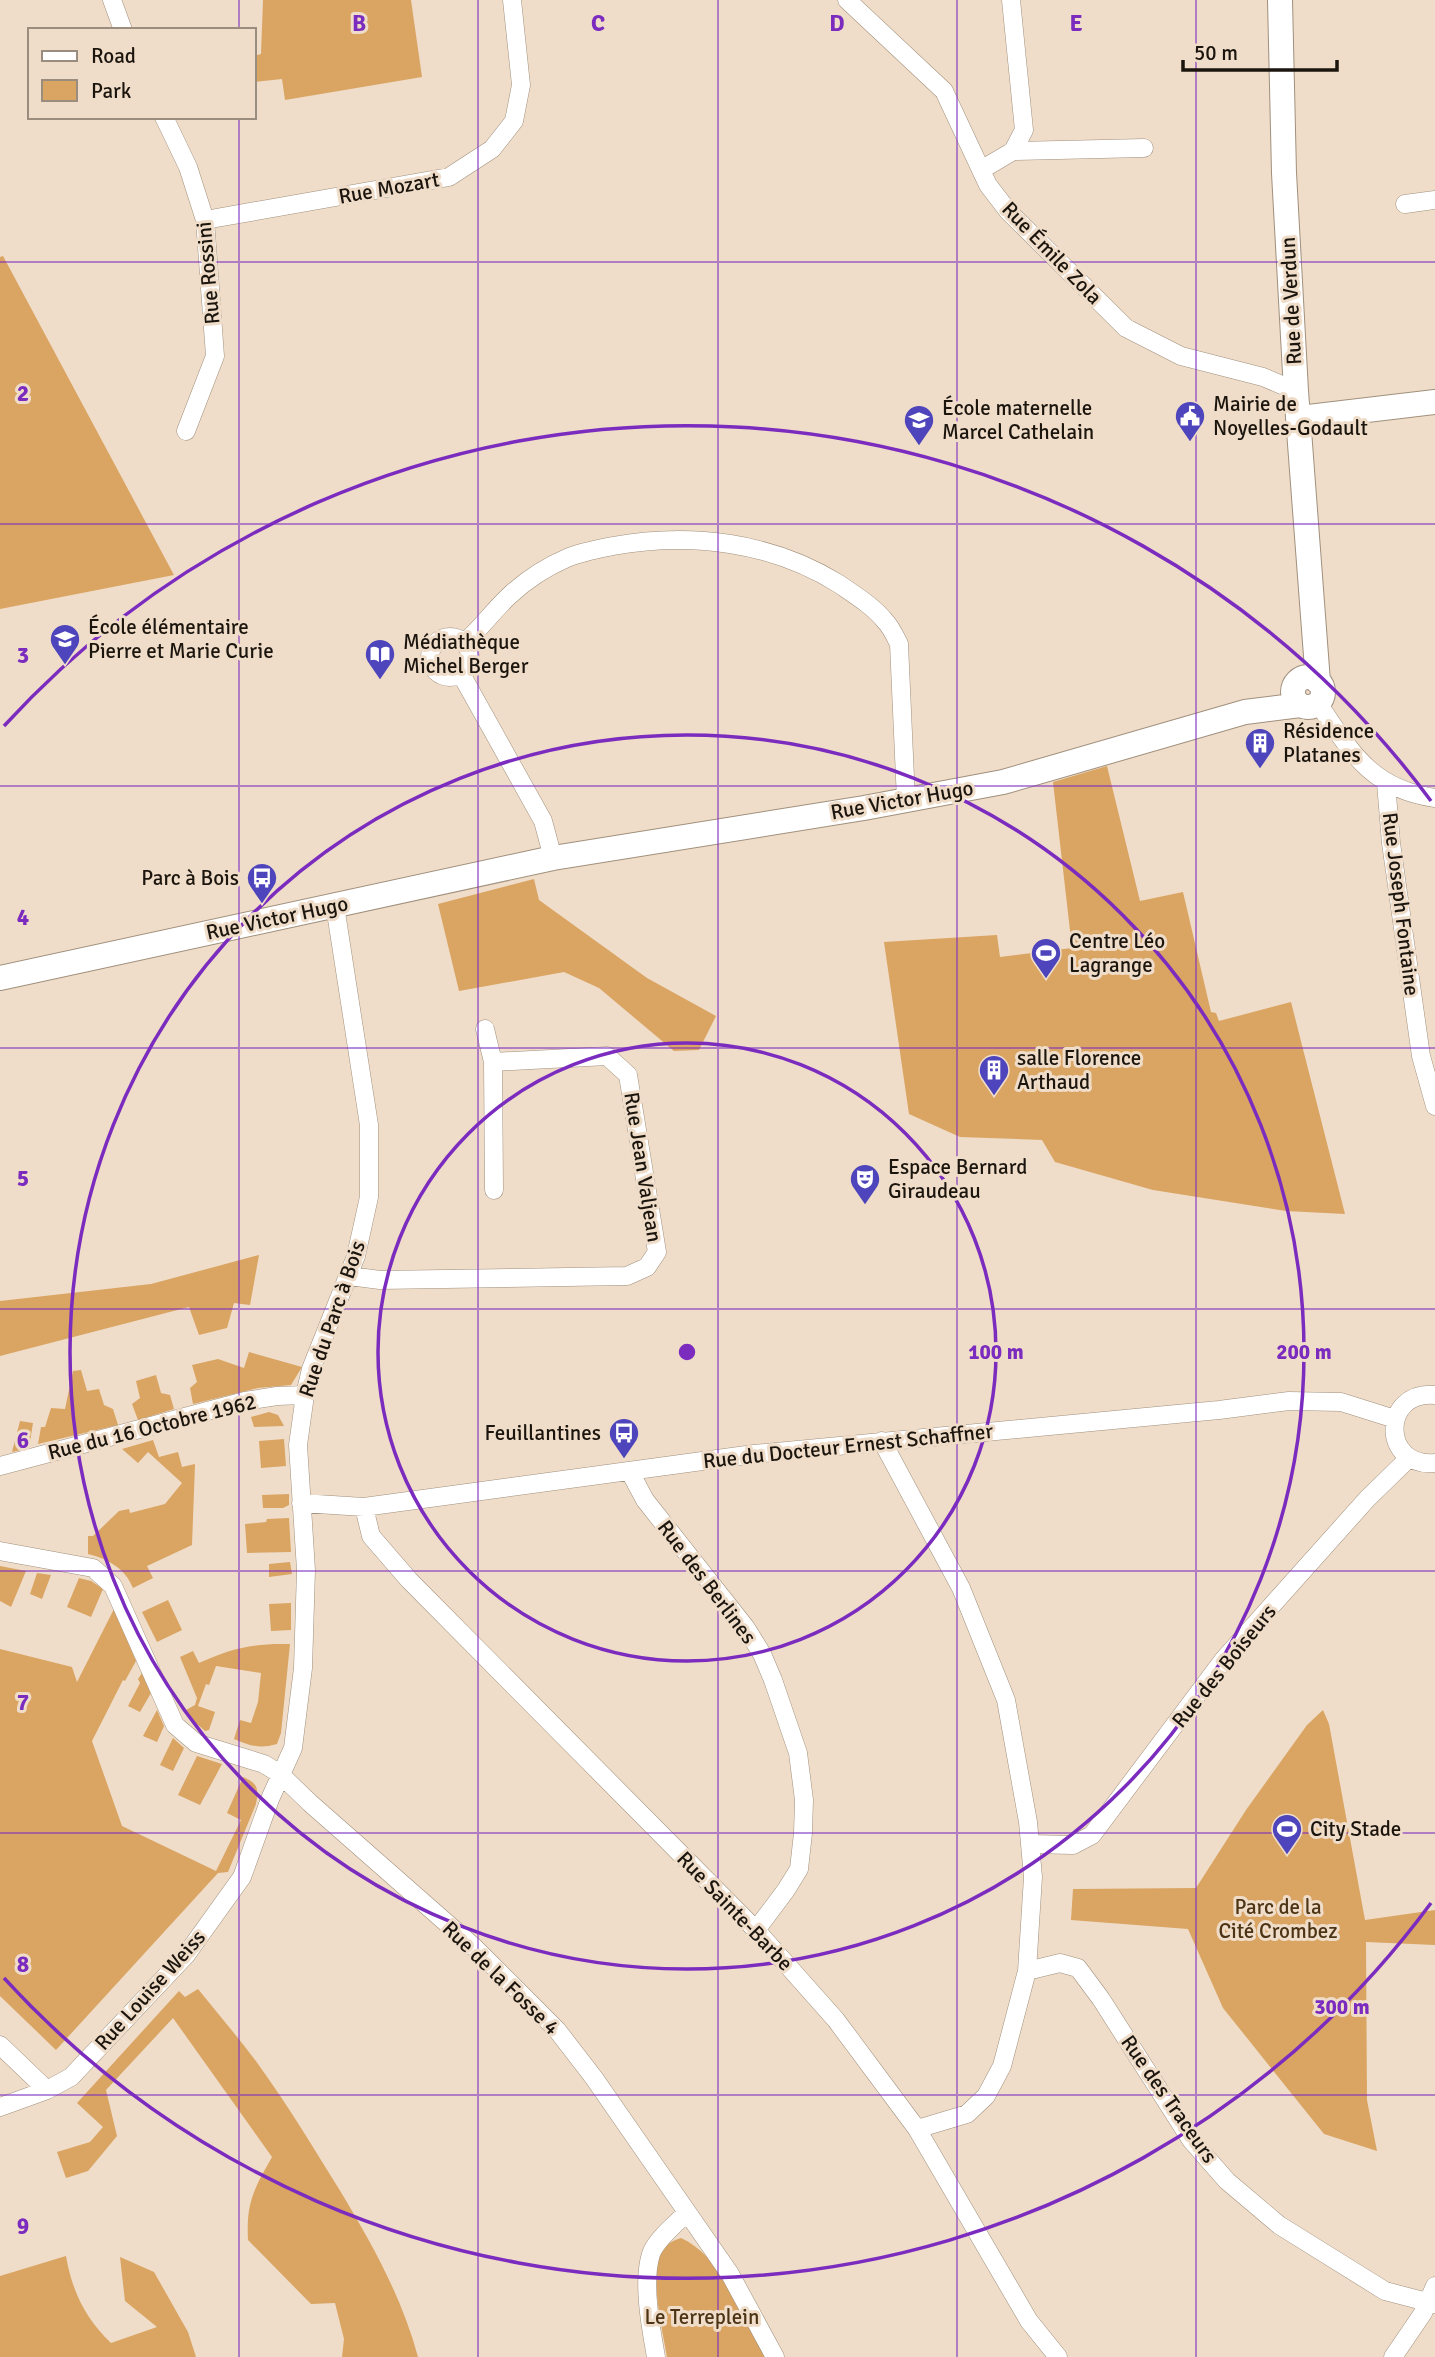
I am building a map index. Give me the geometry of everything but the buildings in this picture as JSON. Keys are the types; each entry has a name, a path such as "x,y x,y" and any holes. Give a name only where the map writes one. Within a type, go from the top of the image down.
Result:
{"street":[{"path":"112,0 122,28"},
{"name":"Rue Mozart","path":"205,220 449,177 492,149 514,121 521,85 512,0"},
{"name":"Rue Émile Zola","path":"847,0 944,91 988,184 1015,219 1126,328 1181,356 1263,377 1296,391"},
{"path":"1011,0 1024,130 1013,151"},
{"name":"Rue de Verdun","path":"1280,0 1284,173 1314,644 1307,691"},
{"name":"Rue Rossini","path":"165,119 188,167 205,220 215,356 186,431"},
{"path":"981,170 1013,151 1143,148"},
{"path":"1405,204 1435,200"},
{"path":"1300,418 1435,402"},
{"path":"465,642 509,596 538,574 568,557 629,543 698,540 738,544 782,555 817,570 858,597 886,621 899,644 906,800"},
{"path":"452,636 465,642 471,656 470,663 461,674 448,677 433,669 429,654 436,641 452,636"},
{"path":"461,674 543,821 553,858"},
{"path":"1307,691 1363,764 1386,783 1404,792 1435,798"},
{"name":"Rue Victor Hugo","path":"0,978 553,858 1003,782 1245,712 1307,691"},
{"name":"Rue Joseph Fontaine","path":"1386,783 1391,843 1421,1056 1435,1106"},
{"name":"Rue du Parc à Bois","path":"280,1774 293,1748 303,1668 306,1570 298,1445 305,1395 311,1369 356,1256 369,1198 369,1125 335,906"},
{"path":"485,1029 493,1062 494,1190"},
{"name":"Rue Jean Valjean","path":"349,1276 380,1280 628,1276 647,1268 657,1252 628,1075 607,1056 493,1062"},
{"name":"Rue du 16 Octobre 1962","path":"0,1466 245,1401 305,1395"},
{"path":"1435,1395 1416,1396 1407,1402 1395,1419 1394,1430 1395,1440 1409,1458 1424,1464 1435,1463"},
{"name":"Rue du Docteur Ernest Schaffner","path":"301,1503 364,1507 754,1454 1289,1401 1341,1402 1395,1419"},
{"path":"882,1441 961,1588 1006,1700 1033,1877 1027,1971 1002,2066 986,2096 967,2114 917,2129"},
{"name":"Rue des Boiseurs","path":"1030,1844 1073,1844 1092,1835 1224,1659 1367,1499 1409,1458"},
{"name":"Rue des Berlines","path":"630,1472 645,1500 746,1628 762,1654 798,1753 804,1800 799,1869 756,1930"},
{"name":"Rue Sainte-Barbe","path":"364,1507 371,1536 409,1580 756,1930 836,2020 917,2129 1029,2321 1058,2357"},
{"path":"0,1551 93,1568 113,1586 175,1725 196,1743 264,1764 280,1774"},
{"name":"Rue Louise Weiss","path":"0,2107 47,2091 71,2077 186,1955 242,1877 280,1774"},
{"name":"Rue de la Fosse 4","path":"280,1774 475,1948 557,2030 594,2078 730,2274 775,2357"},
{"name":"Rue des Traceurs","path":"1027,1971 1060,1963 1078,1968 1101,1999 1191,2140 1227,2181 1279,2225 1385,2291 1433,2297"},
{"path":"0,2045 47,2091"},
{"path":"656,2357 649,2292 652,2252 687,2213"},
{"path":"1393,2357 1433,2297"}],"green space":[{"path":"263,0 411,0 422,77 285,100 282,79 256,82 256,55 261,54"},
{"path":"3,256 174,575 0,609 0,257"},
{"name":"Centre Léo Lagrange","path":"1107,766 1140,901 1183,892 1211,1012 1216,1013 1219,1021 1291,1002 1345,1214 1286,1211 1153,1190 1055,1162 1042,1140 960,1137 909,1114 884,942 997,935 1000,957 1072,948 1053,782"},
{"path":"534,879 539,900 647,978 716,1016 699,1050 674,1051 599,988 564,972 459,991 438,904"},
{"path":"259,1255 250,1305 234,1303 227,1328 199,1335 189,1307 0,1356 0,1301 151,1284"},
{"path":"249,1352 302,1367 291,1385 258,1388 193,1404 190,1388 197,1382 192,1365 218,1359 244,1368"},
{"path":"81,1370 87,1391 99,1389 104,1405 113,1409 118,1425 38,1444 41,1427 45,1427 51,1408 65,1409 73,1371"},
{"path":"156,1375 161,1393 170,1395 174,1409 138,1420 132,1404 140,1398 136,1381"},
{"path":"269,1412 278,1415 284,1426 254,1427 251,1417"},
{"path":"20,1421 33,1423 29,1448 12,1452"},
{"path":"284,1439 286,1466 261,1468 259,1441"},
{"path":"153,1440 159,1457 178,1452 182,1467 195,1464 192,1545 147,1566 153,1578 133,1588 115,1565 88,1554 88,1536 93,1536 119,1511 129,1509 130,1513 165,1504 182,1483 148,1452 138,1463 122,1449"},
{"path":"289,1494 289,1505 283,1508 263,1508 262,1495"},
{"path":"289,1518 291,1552 247,1553 245,1524"},
{"path":"290,1562 292,1574 269,1577 269,1564"},
{"path":"0,1566 26,1571 11,1607 0,1601"},
{"path":"37,1573 51,1575 42,1599 30,1594"},
{"path":"79,1578 91,1581 103,1589 91,1617 67,1607"},
{"path":"168,1600 182,1630 157,1642 142,1612"},
{"path":"291,1603 291,1630 271,1631 269,1604"},
{"path":"114,1609 136,1661 125,1681 123,1680 92,1741 122,1826 216,1871 241,1820 227,1813 243,1777 254,1784 257,1799 228,1872 218,1873 56,2050 0,1996 0,1649 72,1667 77,1682"},
{"path":"290,1644 281,1733 277,1744 255,1746 234,1739 240,1720 251,1723 258,1702 261,1673 216,1666 198,1706 215,1712 209,1730 205,1731 191,1719 186,1710 195,1705 197,1698 180,1657 193,1651 199,1663 243,1648"},
{"path":"142,1673 151,1693 140,1712 128,1706"},
{"path":"157,1710 164,1726 157,1742 143,1736"},
{"name":"Parc de la Cité Crombez","path":"1323,1710 1329,1724 1365,1920 1435,1910 1435,1945 1366,1942 1367,2100 1377,2151 1324,2134 1223,2008 1188,1929 1071,1920 1073,1889 1196,1888 1246,1810 1307,1725"},
{"path":"173,1738 184,1748 173,1771 160,1765"},
{"path":"197,1756 222,1764 200,1805 178,1795"},
{"path":"198,1989 269,2079 363,2229 403,2313 418,2357 342,2357 344,2339 335,2303 311,2304 248,2240 250,2205 260,2178 272,2157 173,2018 106,2090 117,2136 88,2171 66,2178 57,2152 90,2142 103,2127 77,2103 179,1991 185,1997"},
{"name":"Le Terreplein","path":"681,2238 709,2259 721,2274 772,2357 667,2357 657,2300 657,2269 666,2246"},
{"path":"66,2256 81,2303 94,2324 111,2343 157,2327 125,2301 120,2257 154,2272 188,2332 196,2357 0,2357 0,2276"}],"place":[{"name":"Mairie de Noyelles-Godault","path":"1190,443"},
{"name":"École maternelle Marcel Cathelain","path":"919,447"},
{"name":"École élémentaire Pierre et Marie Curie","path":"65,666"},
{"name":"Médiathèque Michel Berger","path":"380,681"},
{"name":"Résidence Platanes","path":"1260,770"},
{"name":"Parc à Bois","path":"262,905"},
{"name":"Centre Léo Lagrange","path":"1046,980"},
{"name":"salle Florence Arthaud","path":"994,1097"},
{"name":"Espace Bernard Giraudeau","path":"865,1206"},
{"name":"Feuillantines","path":"624,1460"},
{"name":"City Stade","path":"1287,1856"}]}
